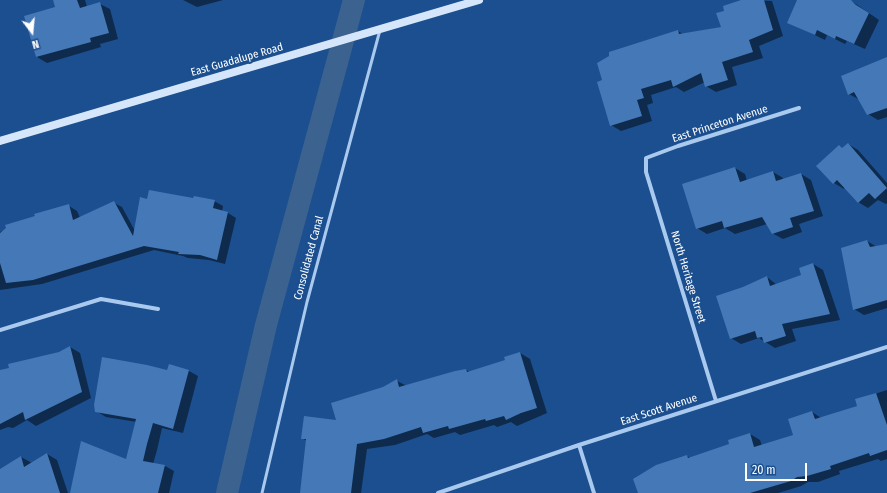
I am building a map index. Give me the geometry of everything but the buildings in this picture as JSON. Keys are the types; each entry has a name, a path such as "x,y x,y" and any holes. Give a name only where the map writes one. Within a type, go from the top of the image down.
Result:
{"main road":[{"name":"East Guadalupe Road","path":"0,141 480,0"}],"street":[{"name":"East Princeton Avenue","path":"646,158 678,146 799,108"},
{"name":"North Heritage Street","path":"646,158 646,172 716,401"},
{"path":"0,330 101,299 158,308"},
{"name":"East Scott Avenue","path":"438,493 579,445 887,347"},
{"path":"579,445 594,493"}],"lane":[{"name":"Consolidated Canal","path":"262,493 307,302 376,31"}],"waterway":[{"path":"227,493 266,325 354,0"}]}
